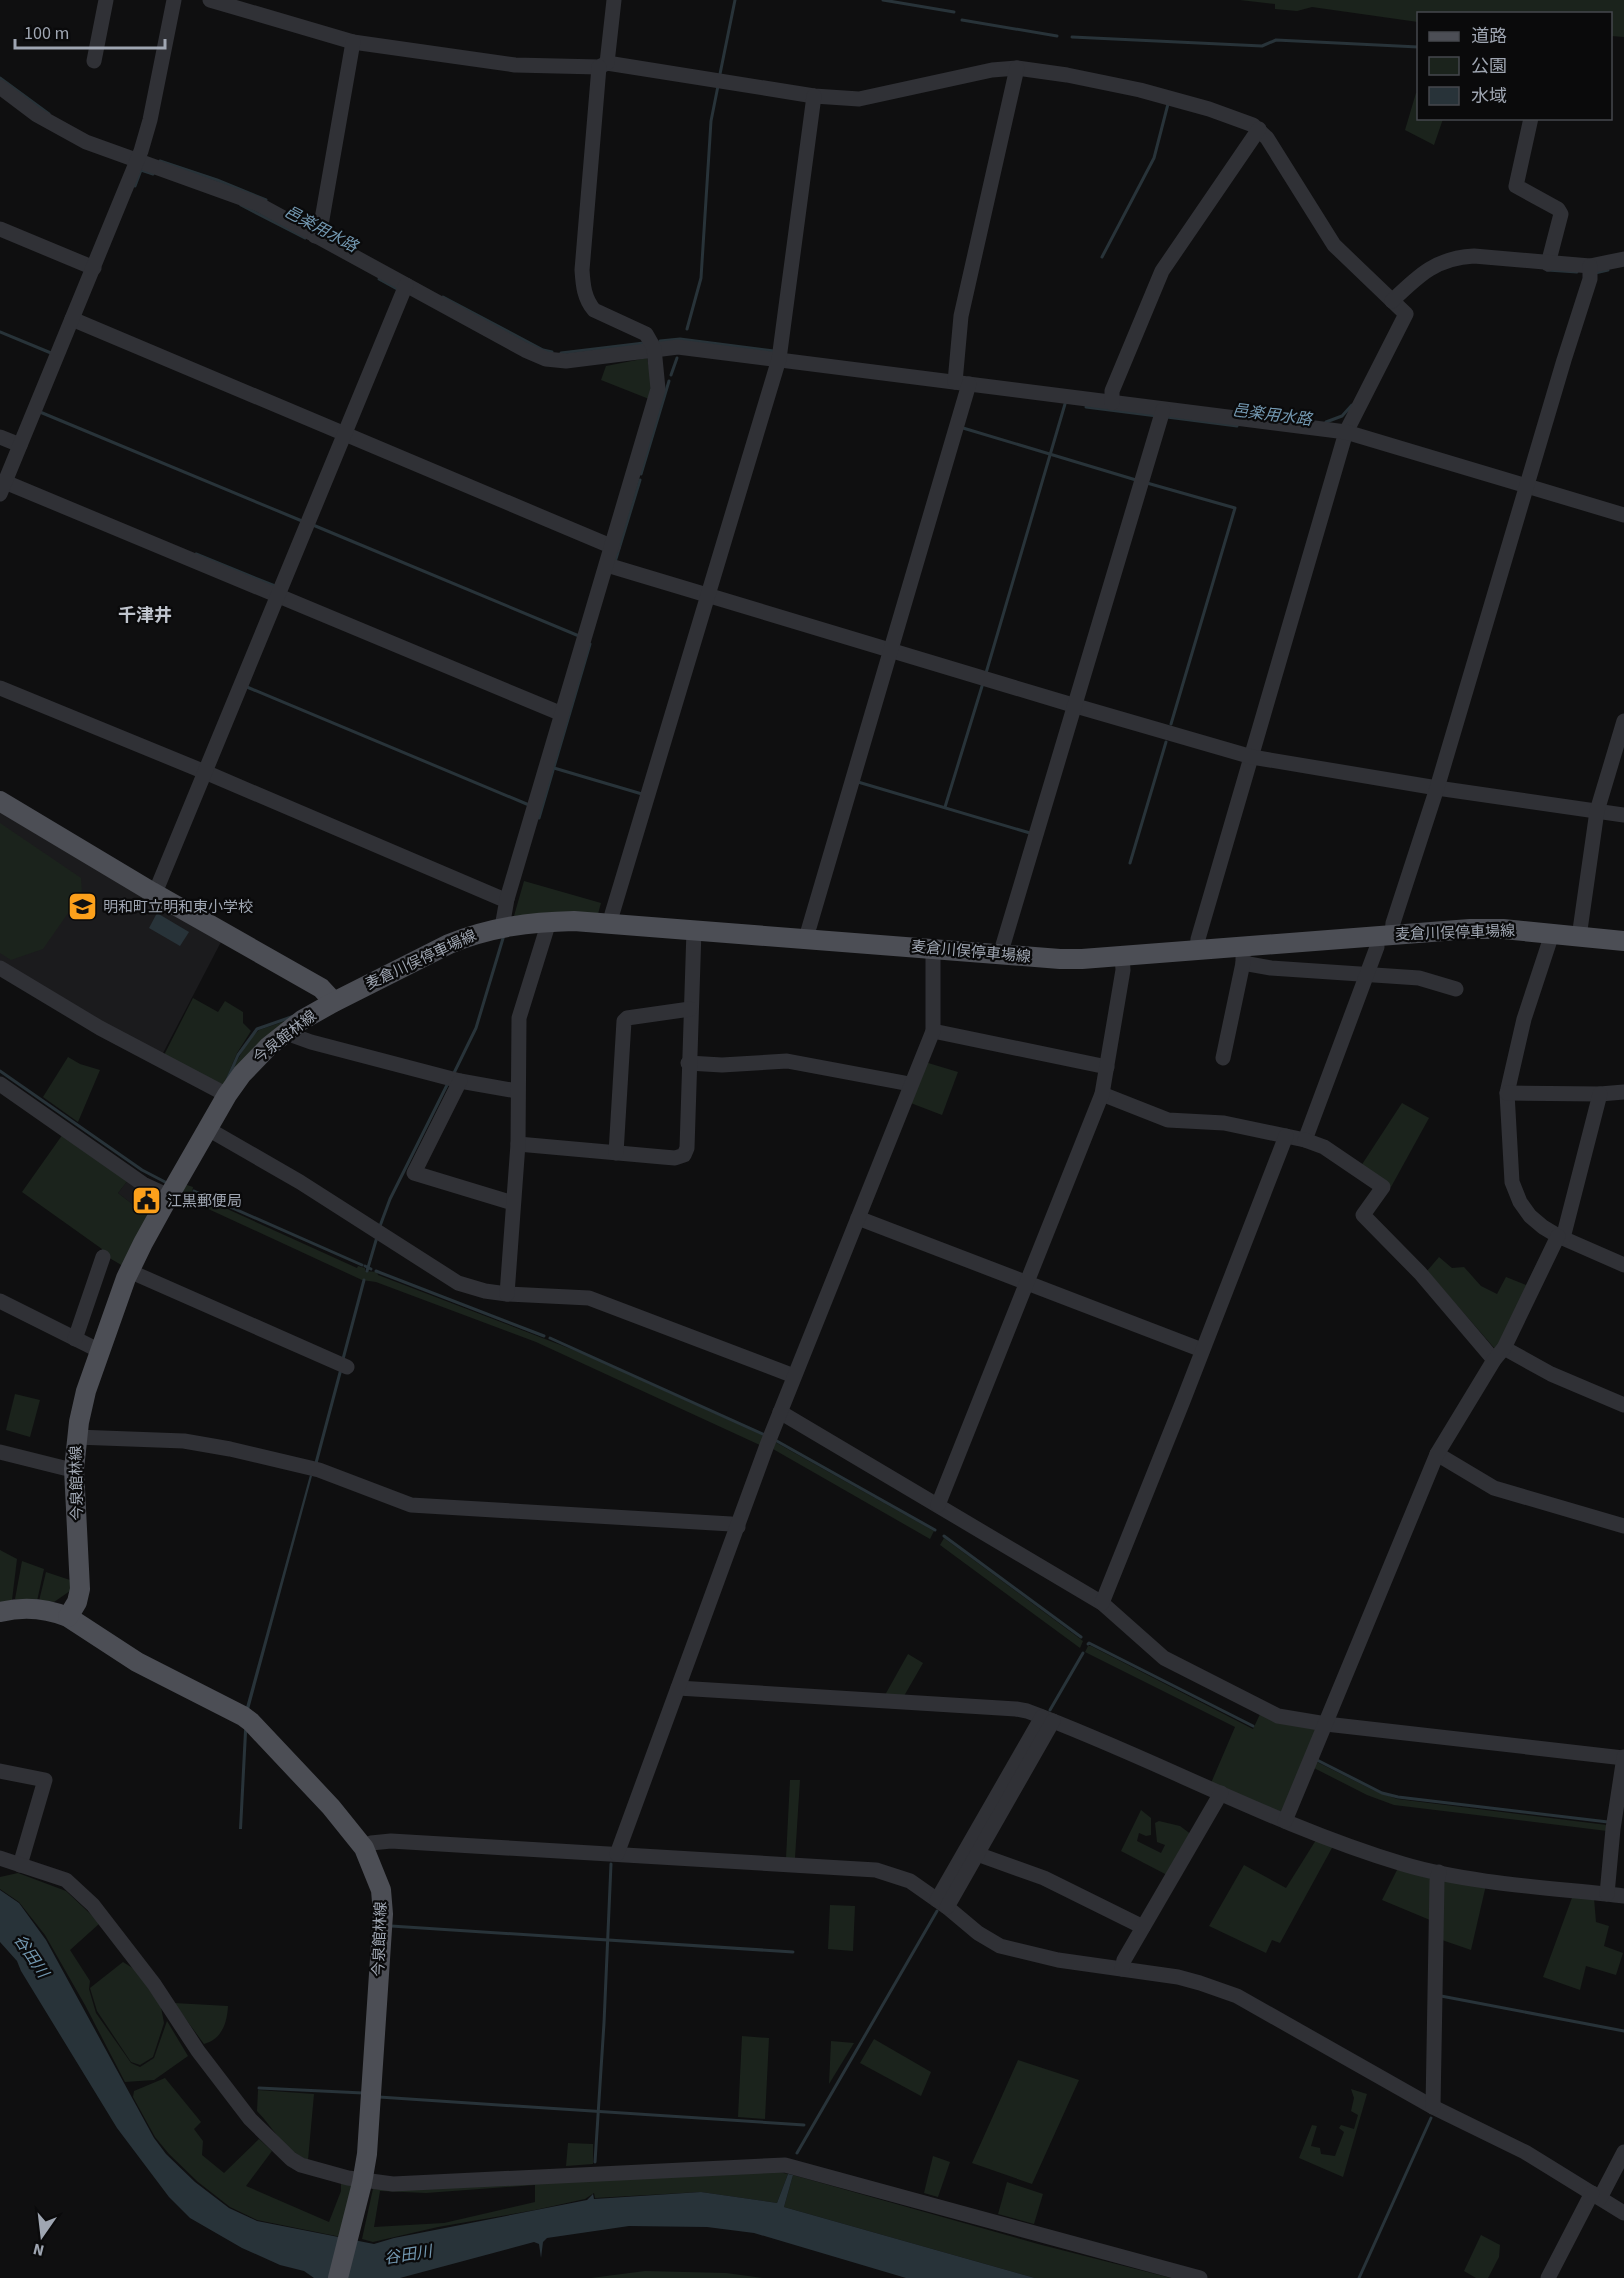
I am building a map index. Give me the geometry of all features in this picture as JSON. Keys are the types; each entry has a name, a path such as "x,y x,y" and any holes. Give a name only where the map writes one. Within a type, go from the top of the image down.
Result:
{"main road":[{"name":"今泉館林線","path":"0,801 321,988 334,1002 302,1020 254,1060 227,1095 129,1271 86,1391 76,1437 74,1469 80,1589 77,1602 69,1617 137,1662 251,1722 331,1807 364,1848 381,1890 384,1914 368,2137 362,2181 338,2278"},
{"name":"麦倉川俣停車場線","path":"334,1002 469,936 502,927 547,921 612,922 1000,955 1082,959 1197,950 1242,954 1384,935 1503,928 1624,941"},
{"path":"0,1612 32,1608 69,1617"}],"street":[{"path":"93,62 106,0"},
{"path":"174,0 150,120 139,157 2,488 278,595 562,714"},
{"path":"210,0 353,42 514,65 603,65 813,96 859,99 992,70 1017,68 1067,75 1140,90 1209,109 1244,121 1259,129 1267,138 1334,245 1406,314 1346,432 1201,928 1197,950"},
{"path":"502,927 507,899 658,389 654,348 649,338 641,330 608,318 594,310 583,288 582,270 603,65 614,0"},
{"path":"318,231 353,42"},
{"path":"806,938 891,651 962,383 961,316 1017,68"},
{"path":"0,87 37,115 86,142 139,157 241,197 318,231 406,285 525,350 546,359 566,361 678,346 1346,432 1624,514"},
{"path":"612,922 612,914 778,359 813,96"},
{"path":"1531,120 1516,186 1558,209 1561,214 1548,264"},
{"path":"1112,403 1112,391 1162,271 1259,129"},
{"path":"0,229 94,267"},
{"path":"1392,301 1420,274 1433,266 1460,257 1474,256 1590,266 1624,260"},
{"path":"1305,1140 1366,974 1377,947 1393,923 1437,788 1590,279 1590,266"},
{"path":"155,893 406,285"},
{"path":"72,319 613,547"},
{"path":"1000,955 1163,410"},
{"path":"0,437 20,445"},
{"path":"607,565 1252,757 1437,788 1624,815"},
{"path":"0,688 507,899"},
{"path":"1579,937 1597,811 1624,721"},
{"path":"507,1294 518,1144 519,1018 547,928 547,921"},
{"path":"518,1144 675,1158 684,1155 687,1148 694,930"},
{"path":"1552,934 1524,1019 1507,1093 1512,1182 1520,1202 1530,1216 1561,1237 1624,1265"},
{"path":"617,1854 780,1412 933,1031 933,949"},
{"path":"1222,1058 1242,954 1271,968 1419,978 1456,989"},
{"path":"938,1505 1102,1094 1123,970 1122,956"},
{"path":"0,968 100,1028 227,1095"},
{"path":"616,1153 624,1021 627,1018 690,1009"},
{"path":"933,1031 1107,1067"},
{"path":"286,1033 311,1042 460,1081 517,1091"},
{"path":"688,1063 722,1065 787,1061 910,1084"},
{"path":"460,1081 414,1173 513,1203"},
{"path":"0,1084 138,1181 169,1196"},
{"path":"1507,1093 1624,1092"},
{"path":"1102,1094 1168,1120 1224,1123 1305,1140 1324,1147 1383,1187 1363,1215 1420,1273 1494,1360"},
{"path":"1285,1821 1437,1454 1494,1360 1504,1348 1561,1237 1600,1094"},
{"path":"208,1129 300,1182 447,1277 485,1291 589,1298 794,1376"},
{"path":"1102,1603 1286,1136"},
{"path":"858,1218 1202,1350"},
{"path":"75,1339 103,1257"},
{"path":"129,1271 347,1367"},
{"path":"0,1301 100,1351"},
{"path":"1504,1348 1551,1374 1624,1405"},
{"path":"780,1412 1102,1603 1164,1658 1278,1716 1326,1724 1624,1757 1613,1829 1607,1894"},
{"path":"76,1437 184,1441 230,1449 319,1470 411,1505 731,1524 738,1527"},
{"path":"0,1452 74,1469"},
{"path":"1437,1454 1494,1488 1624,1526"},
{"path":"678,1688 1016,1708 1048,1719 1285,1821 1398,1862 1439,1872 1624,1896"},
{"path":"942,1903 977,1854 1048,1719"},
{"path":"942,1903 1048,1719"},
{"path":"0,1771 45,1780 20,1865"},
{"path":"1122,1969 1124,1960 1221,1793"},
{"path":"364,1848 370,1843 391,1841 876,1870 910,1881 942,1903 978,1934 1000,1946 1058,1960 1189,1980 1237,1996 1432,2107 1525,2152 1624,2213"},
{"path":"977,1854 1044,1878 1143,1927"},
{"path":"0,1858 66,1880 93,1905 154,1984 198,2051 250,2119 277,2147 301,2165 362,2181 393,2184 758,2164 785,2165 1200,2278"},
{"path":"1432,2107 1439,1872"},
{"path":"1548,2278 1624,2152"}],"shaded area":[{"name":"明和町立明和東小学校","path":"0,810 222,940 162,1055 0,965"},
{"path":"129,1179 161,1196 149,1217 118,1193"}],"green space":[{"path":"1240,0 1624,0 1624,37 1612,36 1612,12 1417,12 1417,22 1312,7 1297,11 1275,9 1275,4"},
{"path":"1416,93 1417,120 1443,120 1434,145 1405,130"},
{"path":"647,358 652,381 649,399 601,380 606,366"},
{"path":"0,823 81,878 82,893 43,949 11,960 0,953"},
{"path":"524,881 601,903 598,914 567,912 514,916"},
{"path":"193,998 218,1012 225,1001 243,1012 243,1023 251,1031 237,1053 224,1084 248,1041 259,1030 297,1017 225,1086 163,1057"},
{"path":"68,1057 80,1064 100,1070 78,1122 43,1097"},
{"path":"925,1062 958,1072 942,1115 908,1102"},
{"path":"1402,1103 1429,1118 1391,1187 1361,1166"},
{"path":"63,1134 129,1179 118,1193 149,1217 123,1266 101,1253 102,1249 22,1192"},
{"path":"184,1184 193,1187 192,1193 357,1268 358,1266 365,1268 365,1271 377,1272 378,1275 584,1354 766,1437 762,1446 536,1342 376,1282 362,1280 178,1195"},
{"path":"1546,1245 1496,1350 1427,1271 1439,1257 1452,1268 1464,1267 1481,1286 1497,1294 1506,1277 1526,1285"},
{"path":"15,1394 40,1400 30,1437 6,1430"},
{"path":"775,1442 934,1531 930,1539 773,1449"},
{"path":"944,1538 1083,1641 1080,1648 940,1545"},
{"path":"0,1550 17,1559 12,1600 0,1603"},
{"path":"22,1561 44,1569 37,1601 15,1599"},
{"path":"46,1572 70,1580 70,1591 54,1602 39,1601"},
{"path":"1088,1646 1253,1729 1261,1712 1274,1722 1316,1729 1281,1813 1211,1783 1235,1727 1085,1652"},
{"path":"908,1654 923,1663 904,1696 885,1695"},
{"path":"1315,1761 1373,1790 1397,1799 1607,1825 1607,1831 1394,1805 1367,1795 1312,1767"},
{"path":"790,1780 800,1780 795,1858 786,1858"},
{"path":"1141,1810 1151,1818 1151,1835 1146,1836 1139,1833 1137,1841 1161,1853 1165,1845 1157,1842 1155,1823 1159,1821 1180,1826 1192,1835 1167,1875 1121,1851"},
{"path":"1316,1840 1333,1846 1280,1943 1272,1940 1266,1953 1209,1926 1244,1865 1286,1888"},
{"path":"1398,1868 1430,1876 1430,1920 1382,1900"},
{"path":"18,1873 66,1891 100,1923 70,1950 90,1981 89,1989 96,2013 131,2063 140,2067 154,2058 167,2021 188,2056 154,2080 125,2082 45,1935 19,1902 0,1889 0,1877"},
{"path":"1444,1878 1486,1885 1471,1950 1442,1940"},
{"path":"1573,1895 1594,1898 1596,1922 1609,1926 1604,1946 1623,1953 1616,1975 1586,1966 1580,1990 1543,1977"},
{"path":"830,1905 855,1906 853,1951 828,1949"},
{"path":"123,1962 139,1972 161,2007 164,2023 153,2057 140,2065 131,2062 97,2011 90,1988"},
{"path":"174,2003 228,2006 219,2034 204,2044"},
{"path":"742,2036 769,2038 765,2119 738,2117"},
{"path":"874,2039 931,2072 921,2096 860,2063"},
{"path":"831,2041 854,2043 829,2084"},
{"path":"1018,2060 1079,2080 1032,2184 972,2163"},
{"path":"165,2078 201,2122 194,2129 203,2141 202,2155 224,2173 259,2139 272,2151 246,2186 329,2222 341,2191 341,2183 352,2185 341,2237 257,2220 230,2207 198,2182 155,2137 133,2097 134,2091"},
{"path":"1351,2089 1367,2094 1343,2177 1299,2158 1312,2125 1317,2126 1311,2146 1320,2148 1321,2154 1335,2156 1344,2132 1339,2128 1341,2125 1354,2129 1358,2115 1351,2111 1354,2098"},
{"path":"258,2090 314,2094 308,2160 292,2151 257,2111"},
{"path":"568,2143 593,2144 593,2164 566,2166"},
{"path":"933,2156 950,2162 938,2197 924,2193"},
{"path":"758,2167 788,2174 777,2203 701,2192 595,2198 594,2193 585,2199 373,2242 362,2239 374,2184","holes":["535,2185 535,2202 444,2223 374,2227 380,2191 426,2193"]},
{"path":"793,2175 1038,2244 1171,2278 1035,2278 784,2207"},
{"path":"1007,2182 1043,2194 1034,2224 998,2214"},
{"path":"1481,2235 1500,2245 1499,2257 1488,2278 1476,2278 1464,2271"},
{"path":"645,2271 726,2273 763,2278 591,2278"}],"water":[{"path":"157,913 189,932 180,946 149,928"},
{"path":"310,1475 312,1476 248,1713 242,1829 239,1829 245,1711"},
{"name":"谷田川","path":"0,1890 19,1903 46,1940 154,2138 166,2154 195,2182 229,2208 257,2221 374,2244 394,2238 587,2200 593,2194 594,2199 701,2192 777,2203 788,2174 793,2175 784,2207 1035,2278 906,2278 754,2233 707,2227 629,2226 547,2238 543,2242 541,2258 539,2244 534,2242 400,2278 314,2278 304,2271 280,2265 242,2248 190,2218 169,2197 117,2128 17,1961 0,1942"}],"waterway":[{"path":"720,74 735,0"},
{"path":"883,0 954,12"},
{"path":"962,20 1057,36"},
{"path":"1072,37 1262,46 1276,40 1417,47"},
{"name":"邑楽用水路","path":"0,78 49,114"},
{"path":"687,329 701,278 711,121 718,86"},
{"path":"1102,257 1154,158 1168,104"},
{"name":"邑楽用水路","path":"160,161 217,180 266,200"},
{"path":"135,186 141,170 153,174"},
{"path":"241,205 305,238"},
{"name":"邑楽用水路","path":"1547,270 1577,272"},
{"name":"邑楽用水路","path":"1595,273 1608,270"},
{"path":"379,279 399,290"},
{"name":"邑楽用水路","path":"443,297 543,350 552,352"},
{"path":"0,332 51,353"},
{"name":"邑楽用水路","path":"660,341 680,339 774,351"},
{"name":"邑楽用水路","path":"561,353 644,343"},
{"path":"671,375 677,358"},
{"path":"641,474 669,381"},
{"path":"986,673 1065,404"},
{"name":"邑楽用水路","path":"1326,422 1342,416 1352,405"},
{"path":"1086,407 1157,416"},
{"path":"40,412 302,521"},
{"path":"1167,417 1237,426"},
{"path":"963,428 1136,480"},
{"path":"615,562 640,480"},
{"path":"1147,483 1235,508 1171,724"},
{"path":"313,525 579,636"},
{"path":"196,554 275,586"},
{"path":"539,818 590,644"},
{"path":"945,807 983,683"},
{"path":"247,687 529,805"},
{"path":"1130,863 1166,742"},
{"path":"554,768 642,794"},
{"path":"858,782 1030,833"},
{"path":"453,1075 476,1028 504,935"},
{"path":"227,1080 238,1055 257,1029 294,1016"},
{"path":"0,1071 142,1170 167,1183"},
{"path":"380,1226 390,1199 448,1083"},
{"path":"194,1191 362,1265"},
{"path":"367,1271 377,1237"},
{"path":"365,1266 371,1269"},
{"path":"376,1271 544,1336"},
{"path":"343,1359 364,1280"},
{"path":"550,1338 765,1435"},
{"path":"316,1463 341,1369"},
{"path":"775,1440 935,1530"},
{"path":"944,1536 1081,1637"},
{"path":"1088,1644 1253,1726"},
{"path":"1050,1710 1083,1653"},
{"path":"1317,1760 1382,1793 1398,1797 1608,1822"},
{"path":"595,2162 611,1864"},
{"path":"797,2153 937,1911"},
{"path":"391,1926 793,1952"},
{"path":"1441,1996 1624,2031"},
{"path":"259,2088 363,2093"},
{"path":"379,2097 804,2125"},
{"path":"1359,2278 1431,2118"}],"place":[{"name":"明和町立明和東小学校","path":"82,907"},
{"name":"江黒郵便局","path":"146,1201"}],"district":[{"name":"千津井","path":"145,615"}]}
